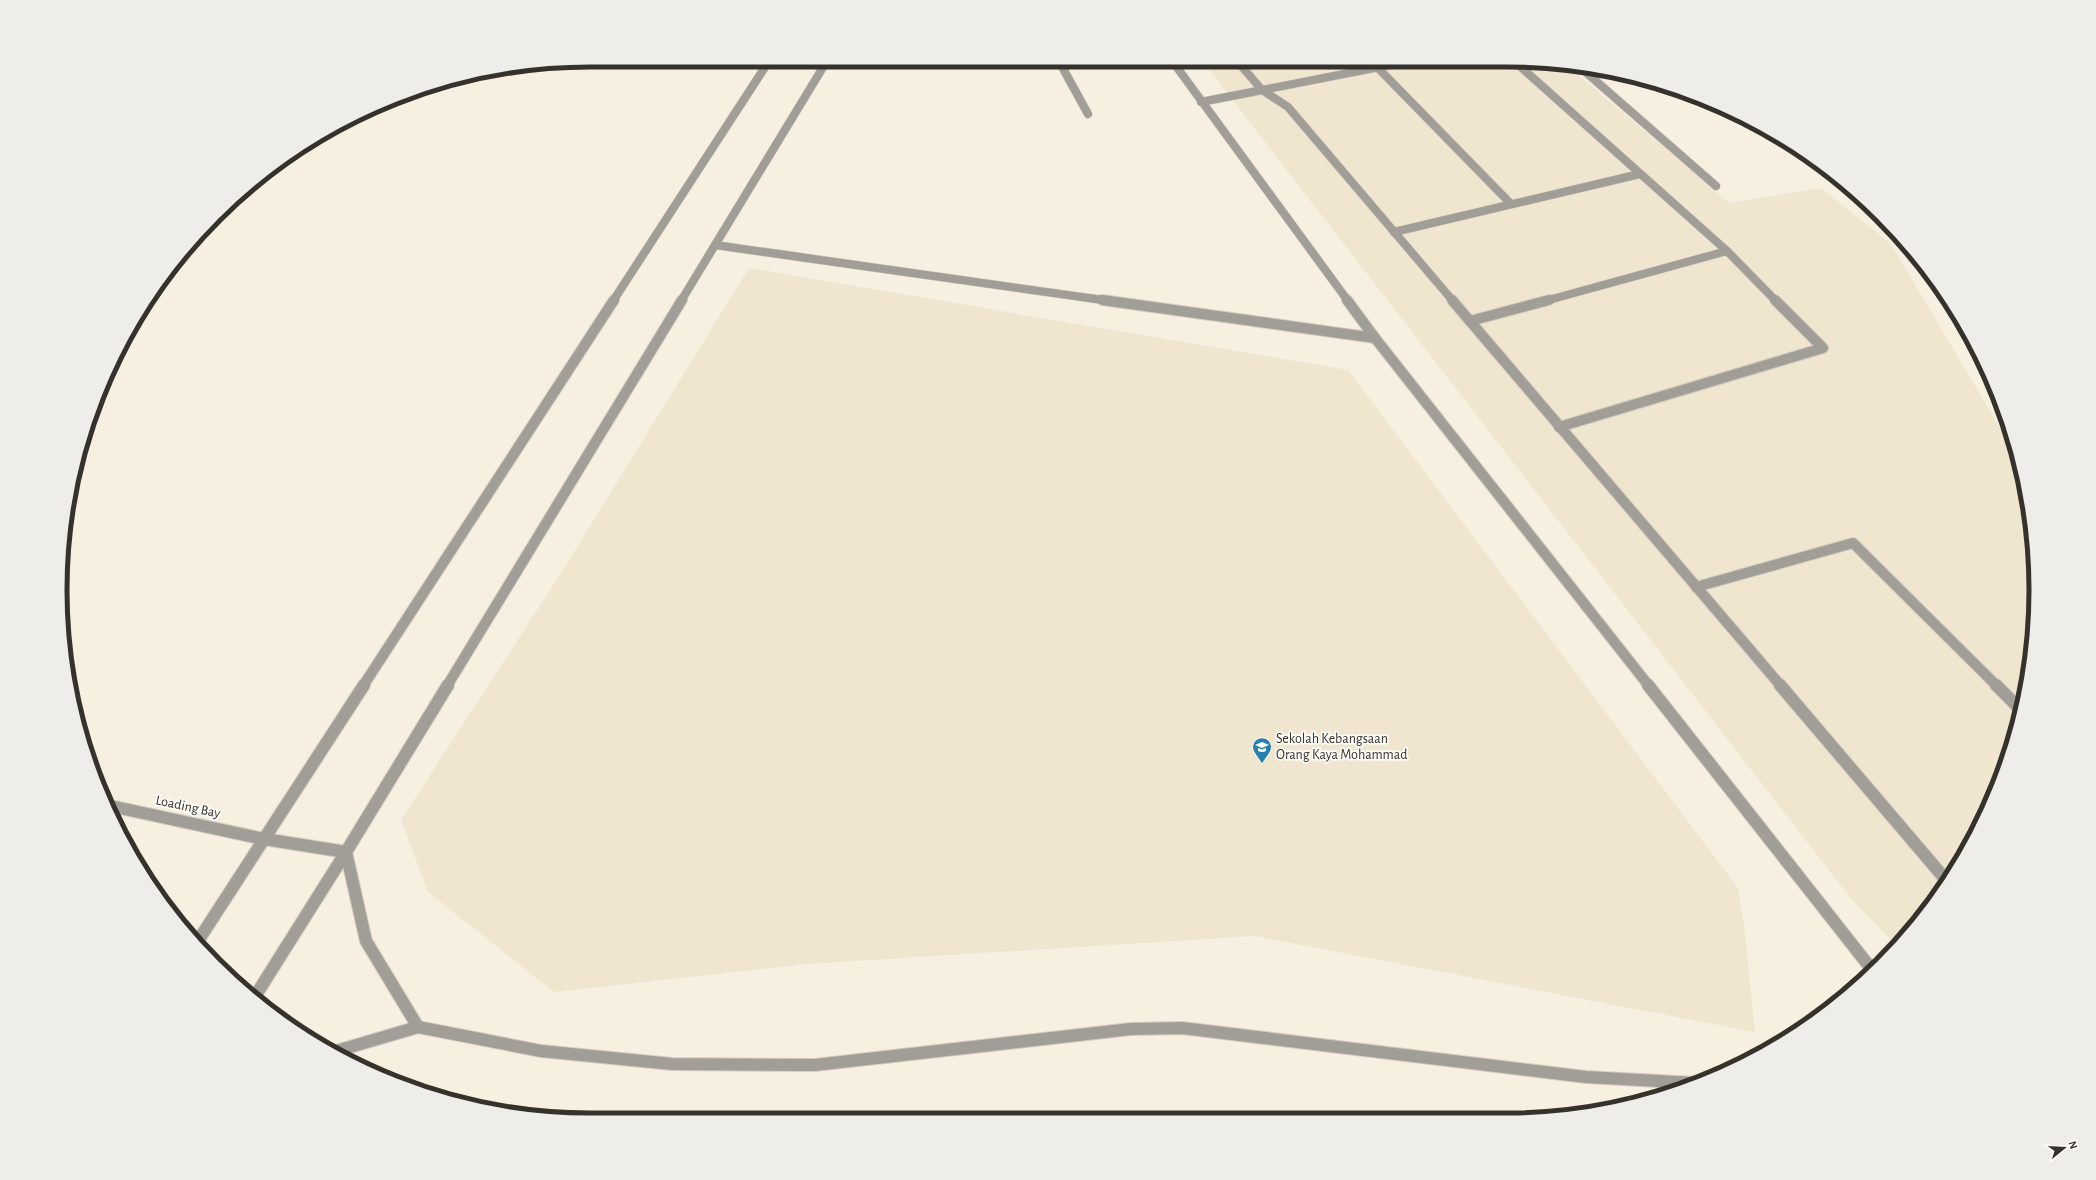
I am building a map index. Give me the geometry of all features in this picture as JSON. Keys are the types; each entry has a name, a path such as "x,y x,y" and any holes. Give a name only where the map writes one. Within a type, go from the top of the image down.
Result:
{"street":[{"path":"200,938 765,67"},
{"path":"257,993 346,852 823,67"},
{"path":"1062,67 1088,114"},
{"path":"1177,67 1201,102 1375,338 1869,966"},
{"path":"1242,67 1262,90 1288,107 1943,877"},
{"path":"1201,102 1377,67 1511,204"},
{"path":"1521,67 1727,252 1823,348 1559,427"},
{"path":"1587,73 1716,186"},
{"path":"1394,232 1640,174"},
{"path":"715,245 1375,338"},
{"path":"1470,321 1727,252"},
{"path":"1696,587 1853,543 2016,705"},
{"name":"Loading Bay","path":"115,807 264,838 346,852"},
{"path":"346,852 366,941 418,1027"},
{"path":"341,1050 418,1027 541,1051 672,1064 815,1066 1131,1029 1182,1028 1586,1077 1681,1082"}],"shaded area":[{"path":"1207,67 1506,67 1574,71 1729,203 1821,188 1891,244 2006,438 2019,488 2025,522 2029,590 2028,624 2025,658 2019,692 2001,758 1975,821 1959,852 1941,881 1893,942 1852,900"},
{"name":"Sekolah Kebangsaan Orang Kaya Mohammad","path":"749,268 1348,370 1738,888 1745,933 1755,1032 1255,936 807,964 554,992 428,892 401,820 563,570"}],"place":[{"name":"Sekolah Kebangsaan Orang Kaya Mohammad","path":"1262,764"}]}
